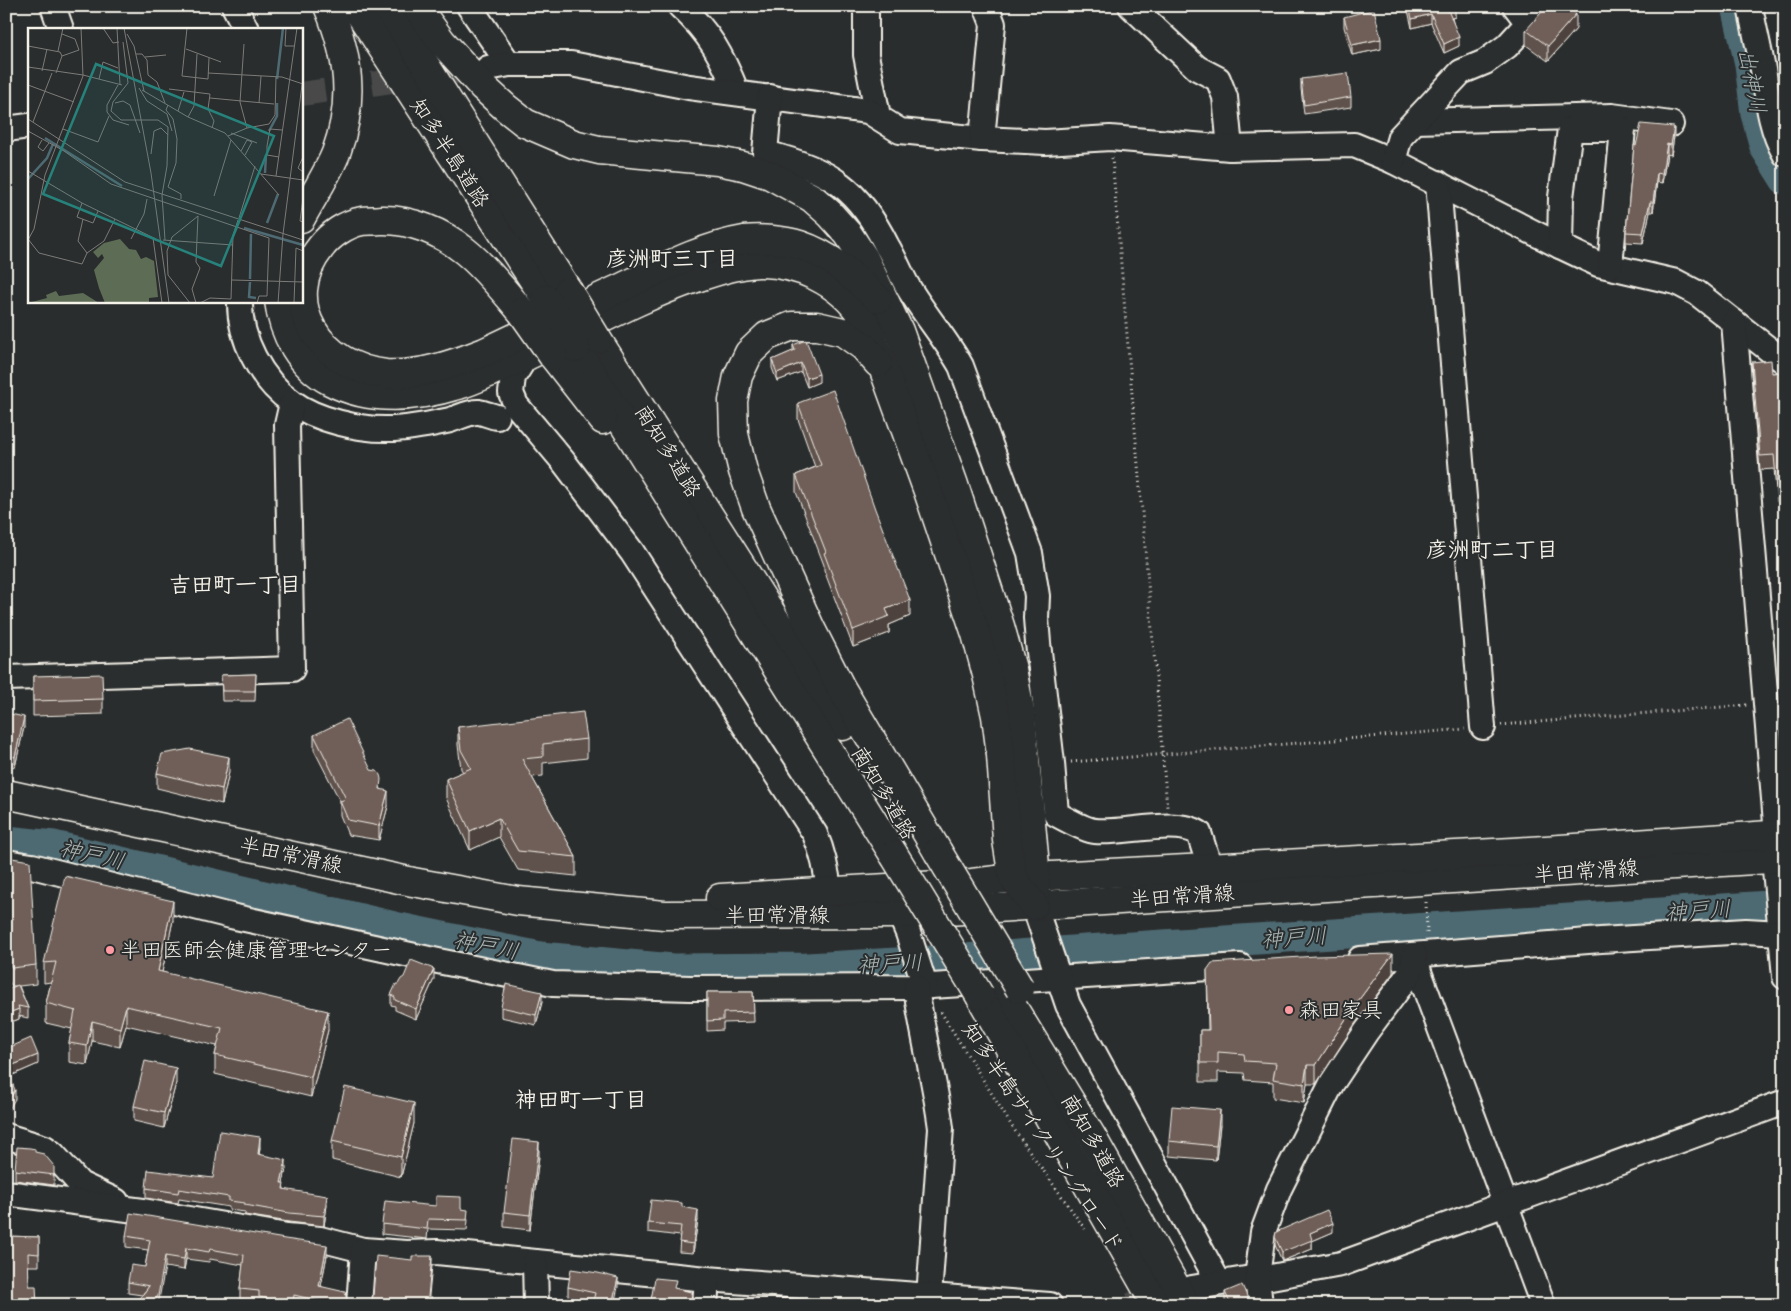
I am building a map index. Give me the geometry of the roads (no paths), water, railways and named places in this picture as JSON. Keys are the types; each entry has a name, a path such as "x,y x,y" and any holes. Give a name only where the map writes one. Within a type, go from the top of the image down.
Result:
{"main road":[{"path":"302,216 335,155 343,129 348,102 348,80 344,55 337,28 328,6"},
{"name":"知多半島道路","path":"355,6 557,295"},
{"name":"知多半島道路","path":"388,6 557,295"},
{"path":"416,6 442,42 483,87 519,118 548,134 574,144 599,150 743,166 770,175 812,198 848,234 864,258 899,330 1000,626 1021,716 1024,878"},
{"path":"575,347 522,312 464,250 417,225 390,220 361,221 340,229 326,240 313,256 304,274 305,312 311,330 325,347 343,360 364,369 386,374 433,370 485,352 669,265 745,240 771,240 800,245 826,256 885,304"},
{"path":"279,302 280,314 296,352 309,366 324,378 342,387 363,394 387,396 412,395 460,385 525,358 663,290 734,266 781,265 802,270 842,293 862,316 873,340 929,494 976,634 996,716 1001,755 1007,840 1037,914"},
{"name":"南知多道路","path":"557,295 575,347 894,855 1024,1024 1189,1296"},
{"path":"885,372 864,347 843,332 817,326 792,326 767,336 749,353 738,376 733,401 734,434 743,472 756,508 810,627 930,854"},
{"name":"南知多道路","path":"575,347 930,854 1001,992 1156,1305"},
{"name":"半田常滑線","path":"6,794 414,882 518,901 664,915 904,923 1037,914 1779,853"},
{"name":"半田常滑線","path":"578,906 829,892 1024,878 1513,852 1779,853"}],"street":[{"path":"54,6 61,28"},
{"path":"234,6 245,28"},
{"path":"470,6 498,66 571,64 689,87 868,111 900,131 982,139 1045,142 1110,138 1230,148 1354,145 1394,160 1598,264 1676,282 1697,293 1785,362"},
{"path":"680,6 708,35 723,60 737,93"},
{"path":"866,6 866,55 878,116"},
{"path":"982,139 993,24 986,6"},
{"path":"1130,6 1197,68 1218,79 1225,98 1230,148"},
{"path":"1750,6 1770,115 1777,141 1785,154"},
{"path":"1394,160 1400,137 1461,72 1485,62 1507,46 1528,12"},
{"path":"770,97 765,152 788,158 842,185 864,209 889,248 908,287 961,366 1030,553 1037,596 1038,643 1056,814 1094,831 1168,827 1192,828 1199,833 1210,868"},
{"path":"1415,122 1612,116 1672,124"},
{"path":"6,129 28,126"},
{"path":"1560,246 1562,197 1570,129 1623,129 1610,266"},
{"path":"1438,183 1483,727"},
{"path":"240,302 239,316 249,348 264,373 280,393 292,403 315,414 343,425 389,429 448,420 477,412 497,417"},
{"path":"1734,322 1779,853 1785,977"},
{"path":"525,358 513,377 511,392 516,405 563,461 632,552 815,834 821,848 827,872 829,892"},
{"path":"6,678 292,669 287,425 292,403"},
{"path":"6,862 32,866 231,916 553,984 690,988 921,983 1257,965"},
{"path":"1037,914 1068,1005 1219,1283"},
{"path":"904,923 921,983 919,1013 941,1128 927,1300"},
{"path":"1336,960 1601,940 1782,929"},
{"path":"1422,955 1419,972 1543,1305"},
{"path":"1260,1305 1258,1277 1263,1232 1279,1189 1332,1083 1366,1032 1381,1015 1422,955"},
{"path":"1189,1296 1219,1283 1258,1277 1272,1277 1341,1264 1785,1102"},
{"path":"6,1136 45,1148 53,1154 80,1184 105,1197 143,1211"},
{"path":"6,1194 143,1211 320,1240 363,1250 407,1253 437,1252 927,1300 1050,1305"},
{"path":"359,1305 363,1250"},
{"path":"535,1262 536,1305"},
{"path":"705,1305 707,1279"}],"waterway":[{"name":"出神川","path":"1737,6 1750,64 1756,114 1765,147 1785,179"},
{"name":"神戸川","path":"6,841 54,846 399,928 540,957 673,969 807,968 951,960 1785,905"}],"tunnel":[{"path":"302,94 483,68"},
{"path":"1130,1305 1169,1292"}],"place":[{"name":"半田医師会健康管理センター","path":"110,950"},
{"name":"森田家具","path":"1289,1010"}],"district":[{"name":"彦洲町三丁目","path":"672,259"},
{"name":"彦洲町二丁目","path":"1492,550"},
{"name":"吉田町一丁目","path":"235,585"},
{"name":"神田町一丁目","path":"581,1100"}]}
